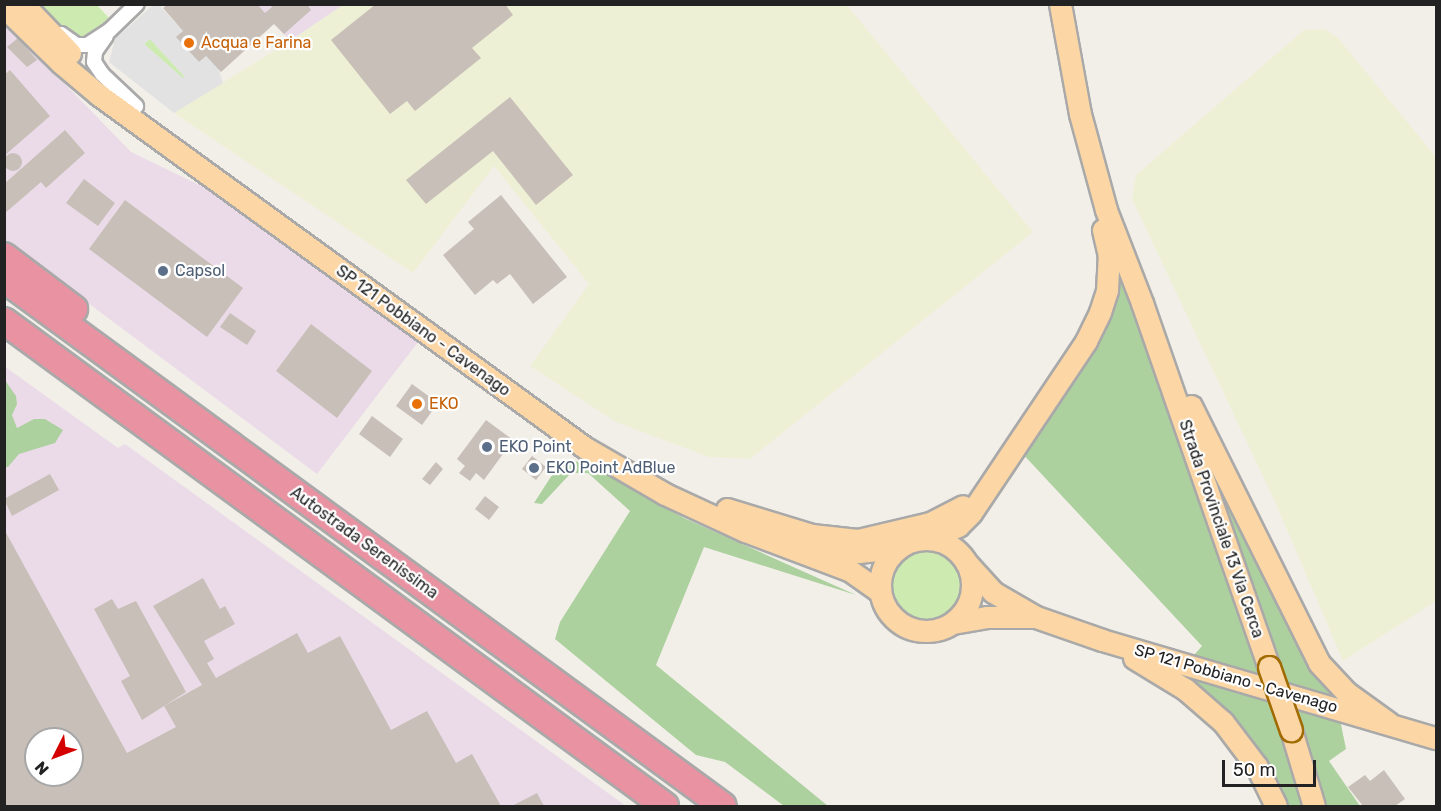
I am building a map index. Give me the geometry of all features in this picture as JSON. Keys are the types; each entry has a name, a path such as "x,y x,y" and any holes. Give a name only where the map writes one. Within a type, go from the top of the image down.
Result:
{"highway":[{"path":"4,256 105,332 170,399"},
{"name":"Autostrada Serenissima","path":"4,279 723,807"},
{"name":"Autostrada Serenissima","path":"4,321 665,807"}],"main road":[{"name":"SP 121 Pobbiano - Cavenago","path":"23,4 81,63 136,106 580,430 648,472 727,509 831,549 864,552 899,548 915,540 930,539 949,545 993,592 1036,617 1102,640 1437,738"},
{"path":"1060,4 1076,98 1106,210 1123,253 1145,294 1176,372 1210,446 1319,663 1341,688 1389,723"},
{"name":"SP 121 Pobbiano - Cavenago","path":"4,7 61,63 99,95 577,443 665,494 745,531 849,570 880,592 889,613 910,628 933,631 953,623 994,616 1036,617"},
{"path":"930,539 951,530 968,518 1086,340 1100,312 1107,290 1108,248 1077,144 1076,98"},
{"name":"Strada Provinciale 13 Via Cerca","path":"1123,253 1291,730 1314,807"},
{"path":"727,509 812,535 844,539 871,538 927,524 953,513 970,500 1015,448"},
{"path":"880,592 883,568 899,548"},
{"path":"953,623 964,612 971,594 971,577 965,561"},
{"path":"1102,640 1165,675 1210,710 1251,758 1276,807"}],"street":[{"path":"28,4 65,38 77,45 87,45 110,30 137,4"},
{"path":"110,30 98,47 94,62 102,74 136,106"}],"shaded area":[{"path":"153,5 159,5 183,31 177,37 199,62 206,56 218,68 223,83 174,113 109,62 115,39","holes":["150,39 184,76 183,78 144,44"]},
{"path":"257,5 343,5 290,41"},
{"path":"4,21 131,152 224,197 418,342 317,474 5,241"},
{"path":"4,366 118,448 125,444 626,806 5,806"}],"green space":[{"path":"41,5 97,5 109,18 86,39 70,35"},
{"path":"343,5 847,5 1033,232 750,459 709,457 616,422 530,366 589,284 494,166 413,273 174,113"},
{"path":"1325,29 1338,38 1436,157 1436,601 1343,661 1276,504 1132,199 1136,175 1304,30"},
{"path":"150,39 185,77 183,79 144,44"},
{"path":"1118,264 1335,695 1346,749 1329,761 1360,806 1282,806 1179,678 1179,672 1202,646 1020,451"},
{"path":"5,380 16,396 17,404 12,415 17,428 34,419 45,419 63,430 55,443 19,454 8,467 5,467"},
{"path":"573,460 599,470 684,518 856,595 704,547 656,665 828,806 784,806 725,762 696,755 555,639 560,622 630,511 588,473 571,473 542,504 534,503 554,472"},
{"path":"918,549 932,549 946,555 956,565 962,579 960,600 946,617 932,623 918,623 904,617 894,607 888,593 888,579 894,565 904,555"}],"building":[{"path":"168,4 257,4 265,13 272,7 270,4 307,4 311,10 284,34 274,24 221,72 206,56 199,62 176,37 183,31 163,8"},
{"path":"376,4 505,4 513,15 472,48 481,58 415,111 407,101 390,114 331,40"},
{"path":"18,38 37,60 27,67 7,47"},
{"path":"10,70 50,116 4,156 4,75"},
{"path":"510,97 573,175 536,205 493,151 426,204 406,180"},
{"path":"65,130 85,153 46,188 41,182 4,214 4,184"},
{"path":"13,153 19,156 22,162 19,168 13,171 7,168 4,162 7,156"},
{"path":"84,179 115,203 98,226 66,203"},
{"path":"501,195 567,277 533,304 510,274 497,284 493,280 475,295 443,255 474,229 468,222"},
{"path":"125,200 243,288 207,337 89,249"},
{"path":"230,313 256,331 247,345 220,327"},
{"path":"311,324 372,371 337,418 276,371"},
{"path":"412,384 438,403 422,425 396,406"},
{"path":"372,416 403,439 390,457 359,434"},
{"path":"486,420 513,440 484,480 476,473 470,481 459,473 465,466 457,459"},
{"path":"532,456 546,467 536,480 522,469"},
{"path":"436,462 443,469 430,485 422,479"},
{"path":"50,474 59,490 12,516 4,499"},
{"path":"485,496 499,507 489,520 475,509"},
{"path":"4,529 127,753 176,727 164,706 202,685 153,606 203,578 220,609 225,606 235,624 204,641 214,659 207,663 216,678 297,633 308,653 340,636 391,730 427,711 456,763 472,754 501,806 4,806"},
{"path":"112,599 118,609 136,601 186,692 142,720 121,681 130,676 94,609"},
{"path":"1384,770 1405,799 1395,806 1363,806 1348,787 1365,775 1370,781"},
{"path":"537,793 544,806 512,806"}],"place":[{"name":"Acqua e Farina","path":"189,43"},
{"name":"Capsol","path":"163,271"},
{"name":"EKO","path":"417,404"},
{"name":"EKO Point","path":"487,447"},
{"name":"EKO Point AdBlue","path":"534,468"}]}
